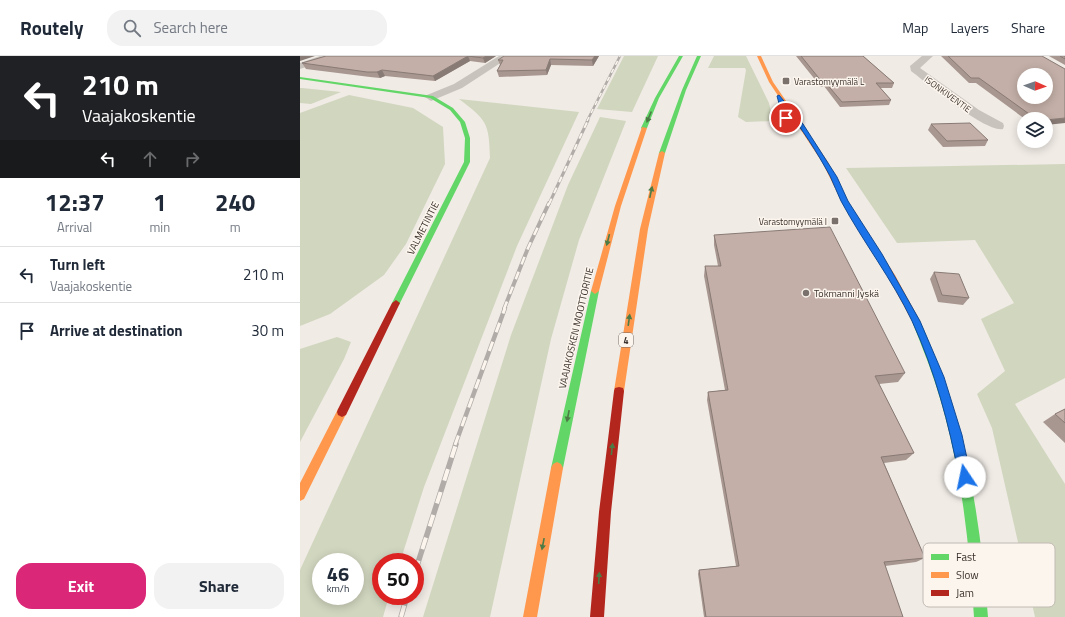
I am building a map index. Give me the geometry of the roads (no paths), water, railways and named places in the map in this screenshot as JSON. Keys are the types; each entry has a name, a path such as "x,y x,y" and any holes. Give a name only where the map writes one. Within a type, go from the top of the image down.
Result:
{"main road":[{"name":"VAAJAKOSKEN MOOTTORITIE","path":"530,617 575,378 608,238 626,178 643,132 666,82 681,56"},
{"name":"4","path":"597,617 600,562 616,406 642,236 654,178 668,132 679,100 700,56"},
{"path":"760,56 779,96 789,126"},
{"path":"665,64 663,71 666,82"},
{"name":"VALMETINTIE","path":"300,78 431,97 450,107 459,115 465,125 469,138 467,162 300,495"},
{"path":"779,96 802,125 834,177 844,201 882,260 916,321 939,377 957,435 971,506 974,543"},
{"path":"823,182 844,201"},
{"path":"980,607 981,617"}],"street":[{"path":"300,66 330,56"},
{"path":"431,97 458,86 506,56"},
{"name":"ISONKIVENTIE","path":"928,56 915,66 915,69 975,114 998,126"}],"railway":[{"path":"587,121 620,56"},
{"path":"549,204 588,120"},
{"path":"504,309 528,248 549,203"},
{"path":"455,445 505,308"},
{"path":"421,553 456,444"},
{"path":"401,617 404,605"}],"place":[{"name":"Varastomyymälä L","path":"786,81"},
{"name":"Varastomyymälä I","path":"835,221"},
{"name":"Tokmanni Jyskä","path":"806,293"}]}
